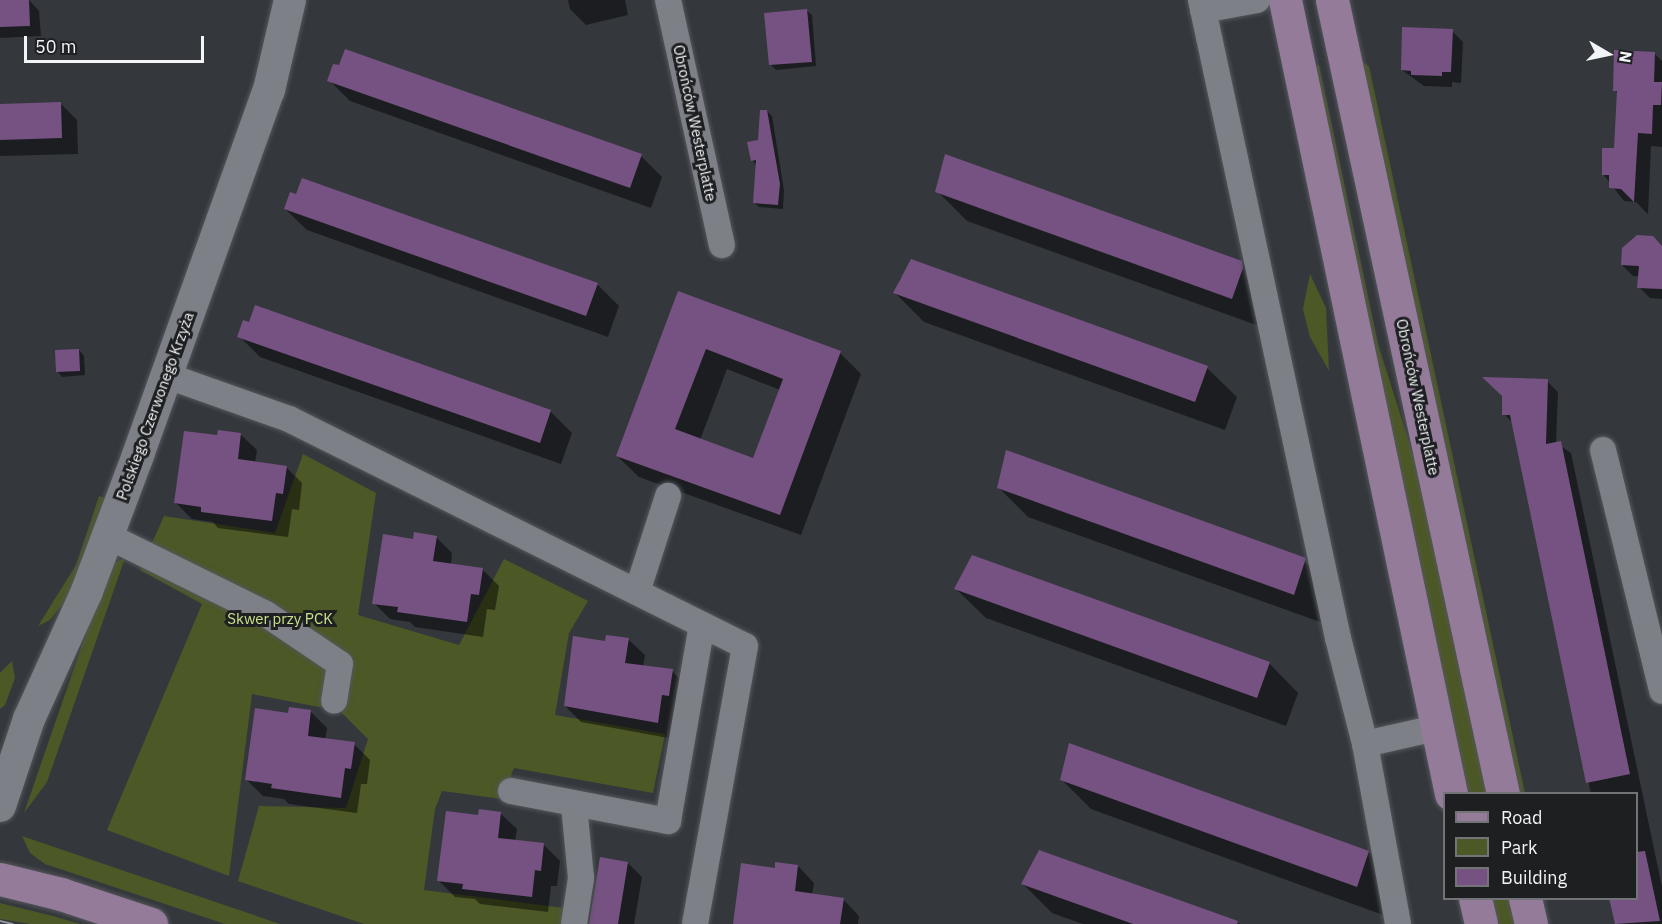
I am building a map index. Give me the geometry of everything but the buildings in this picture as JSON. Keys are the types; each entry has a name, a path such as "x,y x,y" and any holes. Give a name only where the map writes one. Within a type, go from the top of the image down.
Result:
{"main road":[{"path":"1285,0 1451,792"},
{"name":"Obrońców Westerplatte","path":"1332,0 1503,792"},
{"path":"0,879 61,894 152,924"},
{"path":"1475,900 1481,924"},
{"path":"1526,900 1531,924"}],"street":[{"name":"Polskiego Czerwonego Krzyża","path":"0,806 30,719 108,536 268,90 290,0"},
{"name":"Obrońców Westerplatte","path":"668,0 722,245"},
{"path":"1257,0 1202,5 1338,638 1365,744 1398,924"},
{"path":"165,375 289,419 745,646 695,924"},
{"path":"1603,450 1662,691"},
{"path":"637,592 669,496"},
{"path":"108,536 266,614 340,664 334,701"},
{"path":"511,791 574,805 668,821 702,625"},
{"path":"1365,744 1436,728"},
{"path":"574,805 581,878 574,924"}],"green space":[{"path":"1359,60 1369,66 1525,792 1513,792"},
{"path":"1319,65 1378,344 1414,458 1487,792 1465,792 1311,66"},
{"path":"1310,274 1326,308 1329,371 1310,337 1303,309"},
{"name":"Skwer przy PCK","path":"303,454 376,493 358,615 459,645 504,559 588,601 569,633 555,715 665,734 653,793 514,768 502,799 442,791 435,809 424,890 564,908 565,924 364,924 238,881 259,806 346,808 368,739 340,711 252,694 229,876 107,830 202,604 140,570 164,516 275,533"},
{"path":"99,496 107,499 69,596 50,620 38,626 76,565"},
{"path":"125,558 47,782 24,813 110,564"},
{"path":"12,661 15,678 5,705 0,709 0,673"},
{"path":"22,836 280,924 225,924 45,864 30,853"},
{"path":"1490,900 1511,900 1517,924 1497,924"},
{"path":"0,903 80,924 31,924 0,919"}],"tram line":[{"path":"0,921 13,924"}]}
